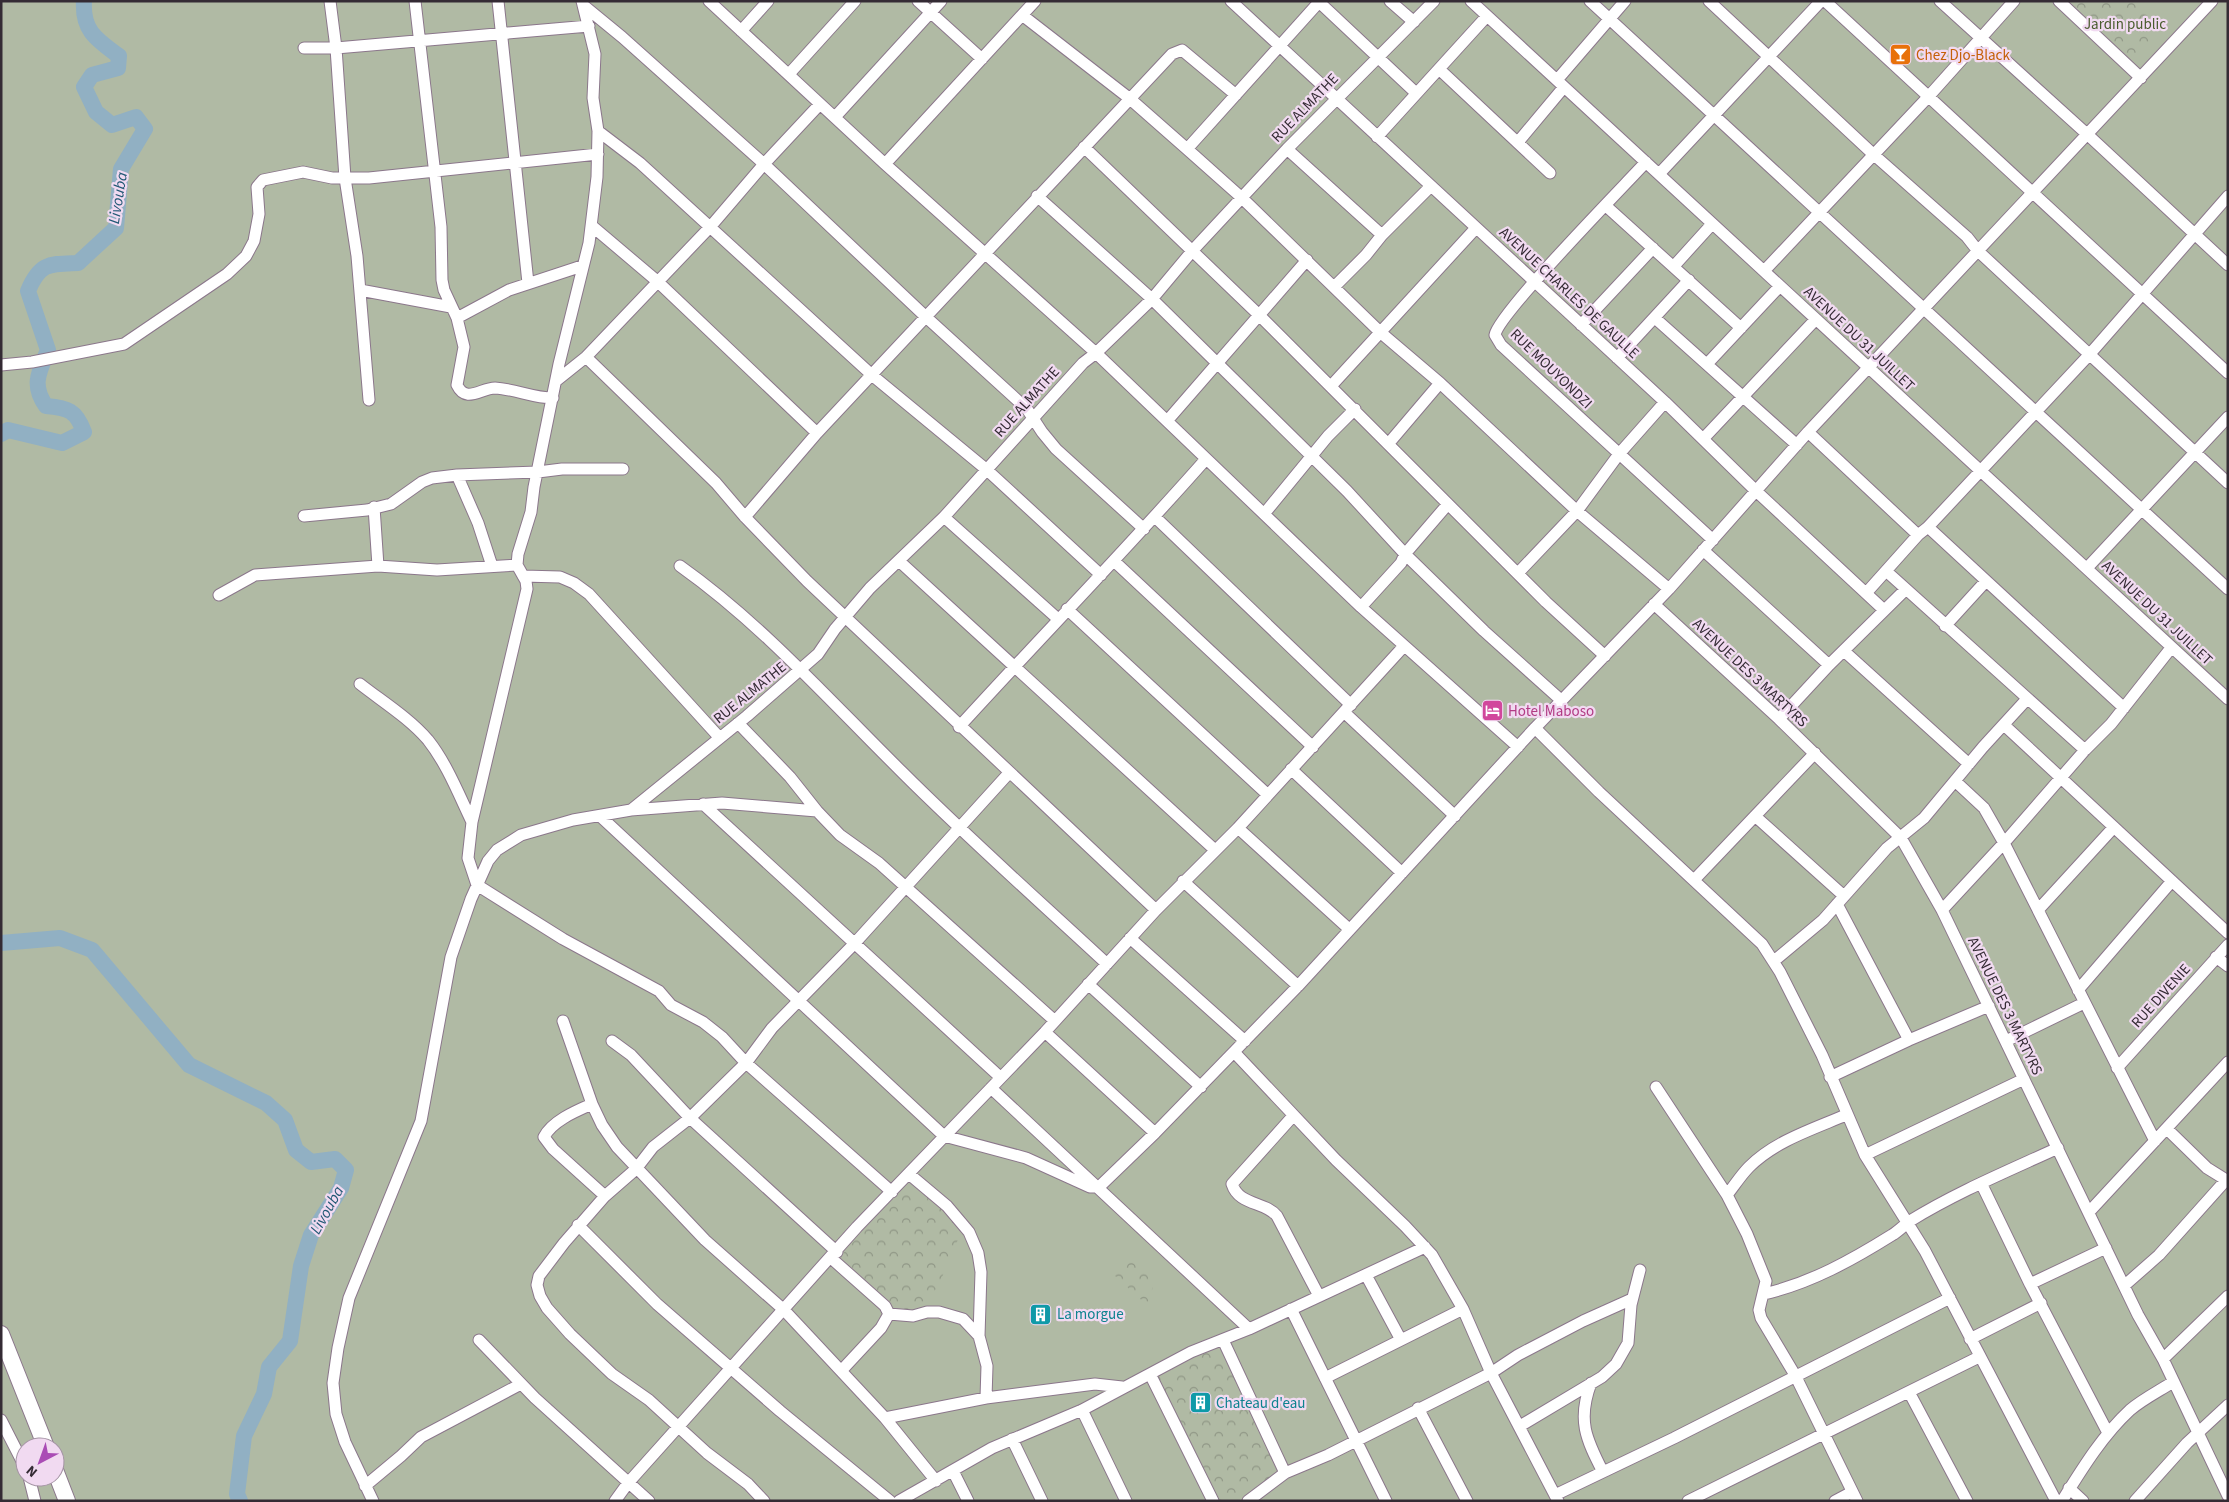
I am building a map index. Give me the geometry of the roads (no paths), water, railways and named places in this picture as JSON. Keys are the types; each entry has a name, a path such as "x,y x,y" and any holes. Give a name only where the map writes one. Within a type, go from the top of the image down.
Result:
{"highway":[{"path":"1,1334 42,1437"},
{"path":"62,1487 67,1501"}],"street":[{"path":"330,1 336,48 345,178 354,230 369,400"},
{"path":"415,1 435,172 442,249 442,280 464,347 457,382 461,392 474,395 494,388 536,397 553,398"},
{"path":"498,1 528,283"},
{"path":"709,1 885,164 1096,353 1361,607 1518,748"},
{"path":"741,31 768,1"},
{"path":"789,74 855,1"},
{"path":"918,1 982,59"},
{"path":"834,117 941,1"},
{"path":"885,164 1035,1"},
{"name":"AVENUE CHARLES DE GAULLE","path":"1231,1 1430,187 1665,402 1755,490 1867,592 1884,610"},
{"path":"1390,1 1414,22"},
{"name":"RUE ALMATHE","path":"631,810 802,670 818,654 846,615 944,517 1083,362 1096,353 1152,299 1193,250 1287,149 1434,1"},
{"name":"AVENUE DU 31 JUILLET","path":"1471,1 2228,699"},
{"path":"1590,1 1820,212 2035,414 2228,589"},
{"path":"1518,142 1560,83 1625,1"},
{"path":"1709,1 1873,154 1967,237 1978,252 2228,483"},
{"path":"1659,174 1715,117 1821,1"},
{"path":"1825,1 2034,192 2228,374"},
{"path":"1940,1 2228,265"},
{"path":"1764,271 1929,96 2014,1"},
{"path":"2058,1 2141,78"},
{"path":"600,816 944,1136 1026,1158 1090,1187 1099,1187 1201,1087 1298,986 1348,929 1535,728 1669,589 1808,432 2212,1"},
{"path":"1187,149 1319,2 1376,58 1416,93"},
{"path":"582,3 595,54 593,98 598,131 598,154 592,226 556,381 531,512 518,554 517,565 527,584 524,605 472,822 468,858 476,885 563,939 660,991 671,1005 703,1022 722,1037 746,1063 892,1192"},
{"path":"582,3 764,164 926,317 1027,409 1056,449 1144,529"},
{"path":"1022,15 1129,98 1187,149 1242,198 1380,332 1440,383 1577,511 1669,589"},
{"path":"1377,137 1487,16"},
{"path":"304,48 336,48 420,39 589,26"},
{"path":"745,517 817,432 872,376 983,253 1172,54 1179,50 1236,95"},
{"path":"1439,69 1550,173"},
{"path":"556,381 586,357 710,226 820,104"},
{"path":"598,131 640,163 872,376 987,470 1102,575"},
{"path":"1084,148 1193,250 1518,573 1605,656"},
{"path":"1287,149 1382,235"},
{"path":"1,365 32,362 117,346 131,341 156,320 238,264 250,250 256,234 259,214 257,187 260,181 271,176 303,172 345,178 435,172 598,154"},
{"name":"RUE MOUYONDZI","path":"1646,162 1535,282 1497,328 1496,337 1501,345 1713,540"},
{"path":"1334,287 1430,187"},
{"path":"1037,196 1152,299 1347,492 1405,554 1484,631 1562,701"},
{"path":"1867,592 1918,535 1928,527 2089,355 2228,196"},
{"path":"1606,206 1741,328"},
{"path":"1674,266 1712,224"},
{"path":"592,226 657,280 817,432"},
{"path":"1331,386 1476,228"},
{"path":"1581,325 1653,248"},
{"path":"1167,421 1258,314 1307,260"},
{"path":"360,290 454,313 528,283 582,266"},
{"path":"1617,358 1656,319 1689,280"},
{"path":"1707,364 1780,286"},
{"path":"1656,319 1797,445"},
{"path":"1703,439 1816,319"},
{"path":"586,357 716,483 745,517 807,581 846,615 959,727 1156,910"},
{"path":"1388,443 1440,383"},
{"path":"1518,573 1577,511 1618,454 1665,402"},
{"path":"1264,514 1310,456 1355,409"},
{"path":"2086,568 2228,417"},
{"path":"1808,432 1918,535"},
{"path":"959,727 1067,609 1102,575 1155,518 1206,459"},
{"path":"304,516 374,508 398,500 413,488 432,478 562,469 623,469"},
{"path":"457,475 478,523 492,566"},
{"path":"1361,607 1401,563 1405,554 1448,504"},
{"path":"374,508 378,566"},
{"path":"944,517 1058,619"},
{"path":"1155,518 1455,816"},
{"path":"1928,527 2124,708"},
{"path":"1703,550 1829,665"},
{"path":"900,561 1214,850"},
{"path":"1114,561 1313,747"},
{"path":"220,595 255,575 378,566 437,570 517,565"},
{"path":"680,566 706,584 802,670 958,827 1106,964"},
{"path":"1886,571 2085,750"},
{"path":"523,576 560,577 574,583 589,594 719,737"},
{"path":"1945,626 1986,581"},
{"path":"1779,719 1829,665 1905,590"},
{"name":"AVENUE DES 3 MARTYRS","path":"1654,604 1779,719 1900,838 1942,910 2138,1315 2163,1359 2228,1496"},
{"path":"1067,609 1268,795"},
{"path":"615,1501 628,1483 834,1255 857,1227 1045,1032 1183,881 1238,828 1404,646"},
{"path":"1942,910 2004,843 2085,750 2100,737 2171,648"},
{"path":"1844,651 1970,764"},
{"path":"360,684 413,725 428,741 441,759 472,822"},
{"path":"1774,962 1822,920 1887,848 1924,818 2027,699"},
{"path":"738,723 790,777 840,835 854,842 1055,1021"},
{"path":"2004,725 2228,933"},
{"path":"1535,728 1599,792 1752,933 1774,962 1822,1055 1846,1115 1865,1155 1908,1222 1950,1298 1979,1357 2056,1501"},
{"path":"1694,880 1814,753"},
{"path":"1291,769 1402,873"},
{"path":"764,1501 748,1484 707,1453 680,1427 612,1374 570,1334 547,1308 540,1296 537,1285 539,1276 578,1225 605,1196 636,1169 653,1147 690,1118 746,1063 772,1028 854,944 958,827 1009,773"},
{"path":"1956,781 1984,808 2004,843 2155,1141"},
{"path":"373,1501 344,1442 336,1414 333,1382 338,1348 349,1298 421,1121 451,957 476,885 488,861 509,841 521,835 553,826 631,810 703,804 762,805 818,811"},
{"path":"703,804 1000,1077"},
{"path":"1755,816 1840,900 1909,1040"},
{"path":"2038,910 2114,827"},
{"path":"1238,828 1348,929"},
{"path":"1183,881 1298,986"},
{"path":"2078,990 2172,881"},
{"path":"1130,938 1245,1041"},
{"name":"RUE DIVENIE","path":"2117,1068 2228,945"},
{"path":"2216,957 2228,966"},
{"path":"1088,984 1201,1087"},
{"path":"2006,1041 2084,1002"},
{"path":"1830,1077 1909,1040 1989,1006"},
{"path":"564,1020 592,1104 602,1125 617,1147 705,1240 784,1310 885,1418 936,1481"},
{"path":"1045,1032 1155,1133"},
{"path":"612,1041 631,1055 690,1118 834,1255 885,1306 889,1314"},
{"path":"1234,1052 1293,1116 1432,1255 1463,1309 1491,1373 1556,1498 1603,1472 1950,1298"},
{"path":"2089,1212 2228,1062"},
{"path":"1865,1155 2024,1079"},
{"path":"1656,1087 1728,1195 1762,1267 1766,1281 1760,1310 1761,1318 1795,1375 1854,1496 1835,1501"},
{"path":"991,1088 1249,1329"},
{"path":"592,1104 572,1113 548,1131 544,1137 552,1148 605,1196"},
{"path":"1728,1195 1748,1168 1762,1156 1786,1141 1846,1115"},
{"path":"1293,1116 1232,1184 1242,1198 1249,1203 1272,1210 1277,1216 1319,1296"},
{"path":"2125,1285 2159,1255 2227,1181 2207,1168 2166,1129"},
{"path":"1764,1294 1782,1290 1833,1269 1894,1234 1908,1222 1981,1183 2058,1148"},
{"path":"909,1174 947,1206 972,1239 978,1253 981,1272 979,1336 987,1366 986,1398"},
{"path":"1981,1183 2030,1284 2108,1433"},
{"path":"578,1225 657,1304 780,1411 890,1501"},
{"path":"898,1501 992,1448 1082,1410 1122,1387 1191,1352 1249,1329 1425,1247"},
{"path":"2030,1284 2106,1248"},
{"path":"1520,1426 1610,1371 1623,1352 1630,1331 1632,1299 1640,1270"},
{"path":"1366,1275 1401,1340"},
{"path":"2163,1359 2228,1296"},
{"path":"1248,1501 1285,1473 1491,1373 1518,1356 1583,1321 1632,1299"},
{"path":"1970,1339 2041,1303"},
{"path":"1291,1309 1386,1501"},
{"path":"1325,1378 1463,1309"},
{"path":"889,1314 913,1316 927,1312 939,1312 963,1319 979,1336"},
{"path":"841,1371 881,1328 889,1314"},
{"path":"479,1340 521,1384 649,1501"},
{"path":"1223,1340 1285,1473"},
{"path":"1688,1501 1979,1357"},
{"path":"1150,1374 1213,1501"},
{"path":"2062,1501 2108,1433 2131,1409 2173,1382"},
{"path":"1591,1383 1584,1402 1584,1430 1589,1446 1603,1472"},
{"path":"365,1486 401,1456 421,1436 521,1384"},
{"path":"885,1418 986,1398 1095,1384 1122,1387"},
{"path":"1909,1392 1967,1501"},
{"path":"2135,1501 2228,1405"},
{"path":"1418,1408 1467,1501"},
{"path":"1082,1410 1126,1501"},
{"path":"1,1420 15,1447"},
{"path":"1012,1439 1042,1501"},
{"path":"953,1471 968,1501"},
{"path":"32,1487 36,1501"},
{"path":"2069,1488 2083,1501"},
{"path":"2224,1501 2228,1496"}],"waterway":[{"name":"Livouba","path":"1,434 8,430 62,443 84,432 74,415 66,409 46,406 41,398 38,378 48,350 28,291 37,275 47,266 78,263 116,228 121,169 145,129 136,117 112,125 96,112 84,87 92,75 118,68 119,56 92,34 86,20 84,1"},
{"name":"Livouba","path":"1,943 60,938 92,950 189,1065 266,1103 285,1120 296,1150 311,1162 335,1159 346,1170 341,1188 311,1235 301,1266 290,1341 269,1367 264,1394 244,1436 237,1494 240,1501"}],"place":[{"name":"Chez Djo-Black","path":"1900,55"},
{"name":"Hotel Maboso","path":"1492,711"},
{"name":"La morgue","path":"1041,1314"},
{"name":"Chateau d'eau","path":"1200,1403"}],"park label":[{"name":"Jardin public","path":"2125,24"}]}
